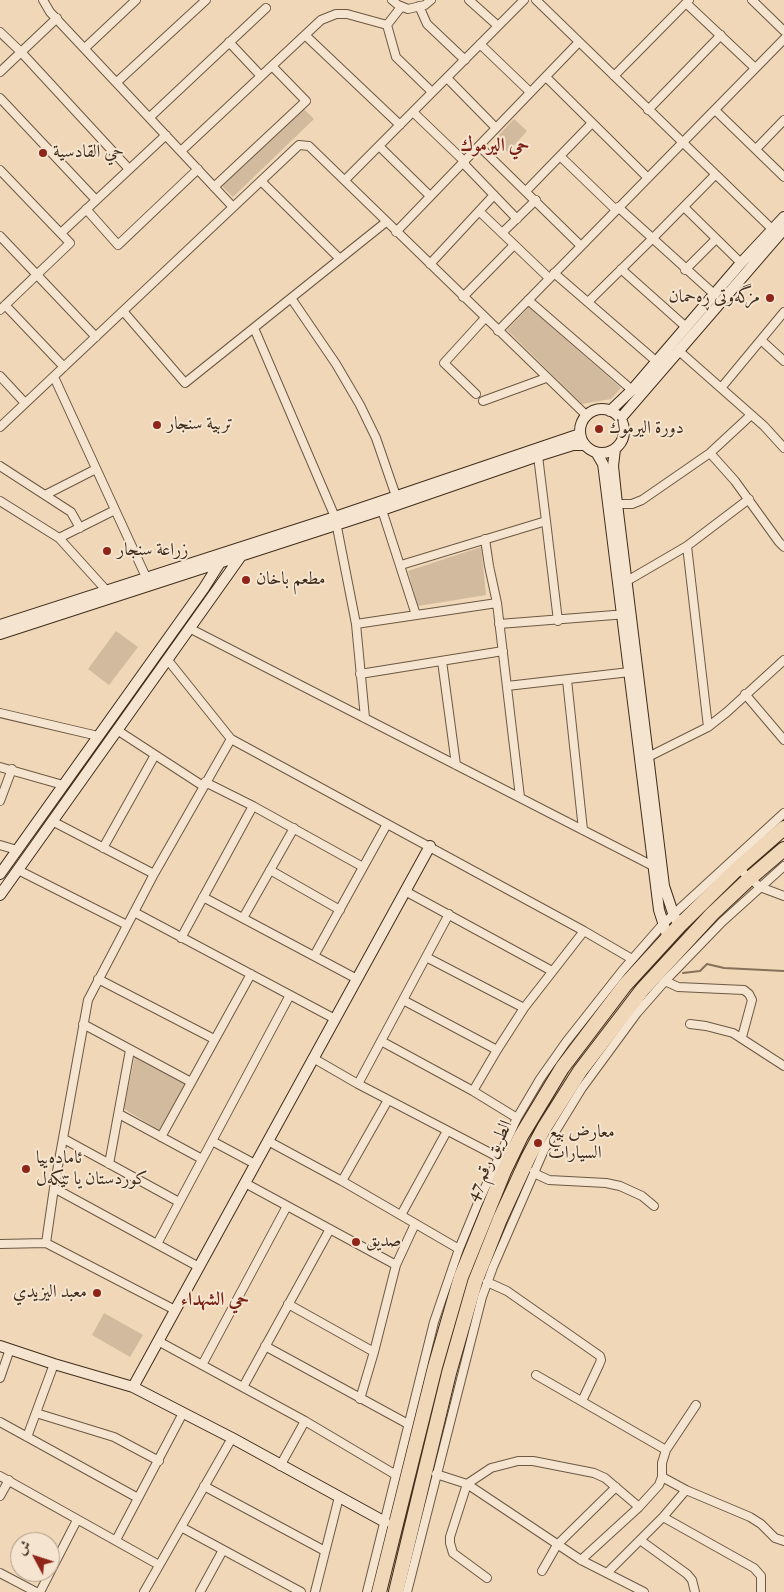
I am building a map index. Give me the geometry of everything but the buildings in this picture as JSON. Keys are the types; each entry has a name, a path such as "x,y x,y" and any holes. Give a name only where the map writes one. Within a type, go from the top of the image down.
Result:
{"highway":[{"name":"الطريق رقم 47","path":"379,1592 435,1367 483,1205 504,1171 541,1101 626,975 668,938 778,828"},
{"name":"الطريق رقم 47","path":"396,1592 438,1445 452,1364 513,1188 544,1128 580,1071 633,1010 688,939 754,883 784,849"},
{"path":"461,1277 481,1282"}],"street":[{"path":"43,0 50,12 233,207"},
{"path":"85,48 136,0"},
{"path":"117,82 206,0"},
{"path":"392,0 401,7 408,9 427,4 431,0"},
{"path":"468,0 498,26"},
{"path":"345,180 524,0"},
{"path":"536,0 772,229"},
{"path":"752,0 784,31"},
{"path":"614,76 688,1 755,68"},
{"path":"419,6 427,24 465,60"},
{"path":"387,25 401,7"},
{"path":"150,117 266,8"},
{"path":"181,151 321,20 336,14 357,15 387,25"},
{"path":"0,72 57,18"},
{"path":"387,25 396,57 432,92"},
{"path":"0,32 21,52 129,169"},
{"path":"305,35 400,125"},
{"path":"648,110 721,35"},
{"path":"498,331 784,39"},
{"path":"229,42 261,76"},
{"path":"396,232 580,42"},
{"path":"480,44 530,92"},
{"path":"214,187 306,101 272,66"},
{"path":"546,77 648,178"},
{"path":"447,78 496,128"},
{"path":"0,98 96,200"},
{"path":"715,110 784,177"},
{"path":"413,112 464,161 517,219"},
{"path":"756,149 784,120"},
{"path":"526,191 592,123"},
{"path":"61,233 166,135"},
{"path":"0,427 299,145 309,146 587,416"},
{"path":"379,146 430,196"},
{"path":"479,146 581,246"},
{"path":"560,156 714,294"},
{"path":"86,209 118,245 198,169"},
{"path":"0,170 70,243 3,307 64,367"},
{"path":"588,302 715,175"},
{"path":"261,181 340,259"},
{"path":"430,264 494,195"},
{"path":"502,233 536,200"},
{"path":"684,207 741,263"},
{"path":"479,211 514,245 588,302 656,362"},
{"path":"585,445 580,434 583,421 587,416 596,411 610,410 632,390 741,263 784,217"},
{"path":"123,311 185,382 386,222"},
{"path":"620,419 784,229"},
{"path":"686,270 716,239"},
{"path":"2,241 96,337"},
{"path":"463,297 514,245"},
{"path":"621,269 686,327"},
{"path":"291,298 336,364 360,405 376,438 396,496"},
{"path":"528,300 632,390"},
{"path":"721,388 784,312"},
{"path":"476,394 444,363 485,318"},
{"path":"254,328 336,521 356,624 364,718"},
{"path":"761,340 784,361"},
{"path":"679,351 751,415 784,448"},
{"path":"0,376 25,403"},
{"path":"54,377 146,577"},
{"path":"483,401 546,378"},
{"path":"610,410 620,419 624,432 615,449 613,466 627,581 626,614 630,672 659,910 668,938"},
{"path":"617,504 632,504 642,500 710,453 751,415"},
{"path":"0,624 146,577 221,558 241,556 336,521 396,496 580,434"},
{"path":"0,634 221,558 336,521 382,510 573,445 585,445 596,452 602,453 615,449"},
{"path":"596,452 603,464 648,757 664,886 672,913 679,926"},
{"path":"710,453 749,499 779,542 784,546"},
{"path":"538,456 558,620"},
{"path":"0,466 71,512 80,528"},
{"path":"45,495 96,469"},
{"path":"627,581 687,546 749,499"},
{"path":"0,501 58,538 106,590"},
{"path":"58,538 115,510"},
{"path":"382,510 416,615"},
{"path":"401,565 546,521"},
{"path":"485,539 497,603 520,798"},
{"path":"687,546 708,727"},
{"path":"0,895 241,556"},
{"path":"0,874 204,588 221,558"},
{"path":"204,588 213,594"},
{"path":"356,624 497,603"},
{"path":"499,624 626,614"},
{"path":"189,628 653,866"},
{"path":"360,674 503,651"},
{"path":"167,659 231,739 430,846 632,959"},
{"path":"648,757 708,727 784,660"},
{"path":"442,661 456,765"},
{"path":"507,686 630,672"},
{"path":"567,680 584,830"},
{"path":"745,694 781,730 784,740"},
{"path":"0,713 98,736"},
{"path":"117,730 204,784 253,806 363,867"},
{"path":"46,1243 88,1000 154,874 231,739"},
{"path":"103,848 155,755"},
{"path":"0,766 63,785"},
{"path":"0,801 12,769"},
{"path":"181,938 253,806"},
{"path":"367,1592 434,1322 459,1250 483,1205 498,1157 517,1118 566,1042 626,975 632,959 672,913 778,828 784,813"},
{"path":"52,821 154,874"},
{"path":"314,956 387,824"},
{"path":"243,918 294,828"},
{"path":"0,845 17,850"},
{"path":"133,1387 430,846"},
{"path":"582,1401 601,1360 600,1356 516,1297 481,1282 534,1171 568,1108 633,1010 665,981 722,922 754,883 784,866"},
{"path":"738,868 754,883 784,896"},
{"path":"18,870 127,925"},
{"path":"270,870 340,910"},
{"path":"405,891 552,971"},
{"path":"203,897 357,979"},
{"path":"134,912 335,1019"},
{"path":"358,1084 449,914"},
{"path":"473,1091 524,1008 584,931"},
{"path":"426,958 524,1008"},
{"path":"161,1137 251,974"},
{"path":"98,979 214,1039"},
{"path":"665,981 678,987 744,990 752,1000 742,1037"},
{"path":"157,1244 290,995"},
{"path":"403,1000 497,1050"},
{"path":"83,1024 191,1082"},
{"path":"690,1024 724,1030 742,1037 784,1066"},
{"path":"381,1041 473,1091 517,1118"},
{"path":"109,1164 130,1050"},
{"path":"313,1058 358,1084 498,1157"},
{"path":"342,1181 388,1100"},
{"path":"118,1114 202,1159"},
{"path":"401,1215 447,1131"},
{"path":"64,1139 179,1202"},
{"path":"212,1141 255,1164"},
{"path":"268,1141 342,1181 459,1250"},
{"path":"534,1171 544,1178 554,1181 606,1183 620,1186 642,1196 654,1206"},
{"path":"245,1183 396,1265"},
{"path":"54,1188 199,1267"},
{"path":"202,1365 287,1206"},
{"path":"360,1399 396,1265 415,1224"},
{"path":"243,1387 330,1229"},
{"path":"0,1244 46,1243 175,1310"},
{"path":"288,1304 374,1352"},
{"path":"158,1341 305,1421 396,1475"},
{"path":"265,1346 408,1424"},
{"path":"0,1378 5,1347 54,1364 133,1387 232,1438 385,1522"},
{"path":"27,1437 54,1364"},
{"path":"536,1375 666,1450"},
{"path":"581,1560 639,1507 658,1485 662,1477 662,1463 666,1450 696,1405"},
{"path":"36,1413 114,1438 158,1461"},
{"path":"116,1540 183,1414"},
{"path":"280,1466 305,1421"},
{"path":"0,1422 138,1498"},
{"path":"144,1592 232,1438"},
{"path":"408,1592 436,1474 438,1445"},
{"path":"487,1578 457,1556 450,1548 450,1538 467,1484 491,1468 518,1461 533,1461 594,1472 605,1478 639,1507"},
{"path":"436,1474 467,1484 581,1560 644,1592"},
{"path":"0,1476 159,1565"},
{"path":"662,1477 686,1490 750,1517 761,1524 775,1538 784,1541"},
{"path":"0,1496 9,1480"},
{"path":"204,1486 325,1551"},
{"path":"542,1571 557,1545 616,1487"},
{"path":"607,1573 663,1517 686,1490"},
{"path":"315,1592 339,1497"},
{"path":"663,1517 754,1568 761,1576 761,1592"},
{"path":"40,1592 77,1520"},
{"path":"181,1527 301,1592"},
{"path":"640,1540 688,1574 696,1592"},
{"path":"201,1592 223,1550"},
{"path":"0,1572 36,1592"}],"shaded area":[{"path":"304,109 314,119 233,197 222,186"},
{"path":"514,119 527,131 508,152 495,139"},
{"path":"529,307 621,388 611,399 582,404 507,330"},
{"path":"481,547 486,595 418,606 408,571"},
{"path":"116,631 138,647 109,685 88,669"},
{"path":"135,1055 186,1083 159,1130 124,1109"},
{"path":"104,1313 143,1335 130,1357 92,1335"}],"waterway":[{"path":"683,973 700,971 707,964 724,968 784,971"}],"place":[{"name":"حي القادسية","path":"43,153"},
{"name":"مزگه‌وتی ڕه‌حمان","path":"770,298"},
{"name":"تربية سنجار","path":"157,425"},
{"name":"دورة اليرموك","path":"599,429"},
{"name":"زراعة سنجار","path":"107,551"},
{"name":"مطعم باخان","path":"246,580"},
{"name":"معارض بيع السيارات","path":"538,1143"},
{"name":"ئامادەییا کوردستان یا تێکەل","path":"26,1169"},
{"name":"صديق","path":"356,1242"},
{"name":"معبد اليزيدي","path":"97,1293"}],"district":[{"name":"حي اليرموك","path":"495,147"},
{"name":"حي الشهداء","path":"215,1301"}]}
